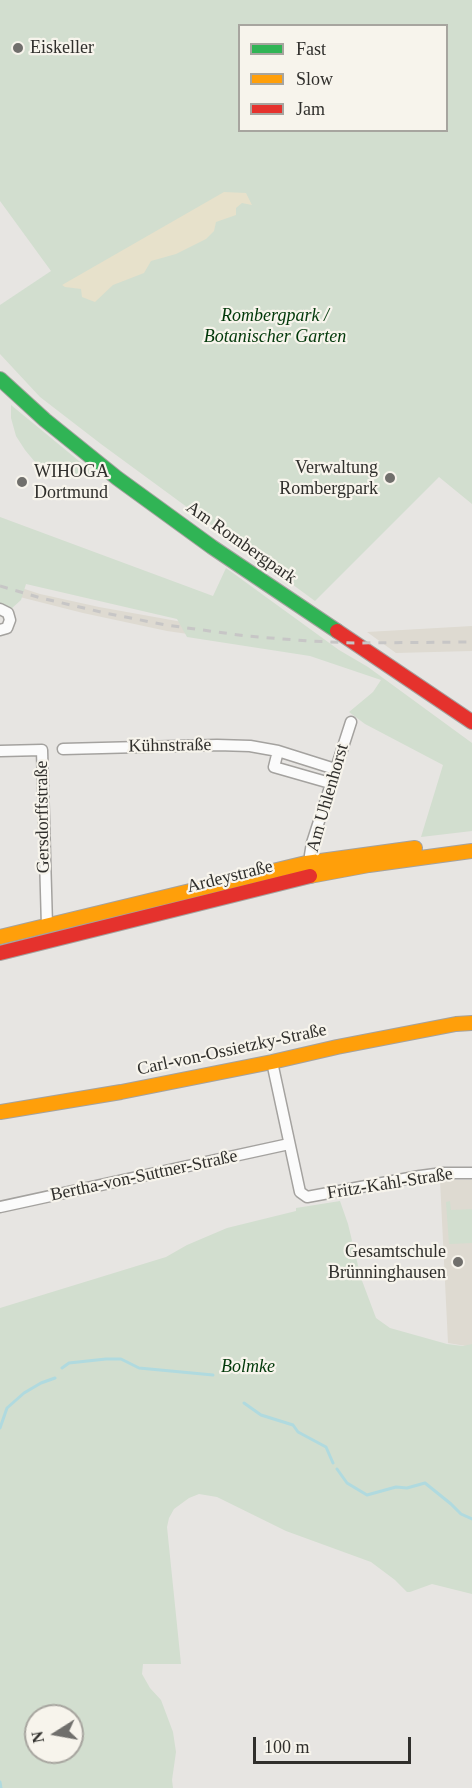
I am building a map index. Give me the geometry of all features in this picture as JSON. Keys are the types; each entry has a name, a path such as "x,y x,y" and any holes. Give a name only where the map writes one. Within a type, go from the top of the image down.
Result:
{"main road":[{"name":"Am Rombergpark","path":"0,379 45,420 117,478 212,547 472,722"},
{"name":"Ardeystraße","path":"0,953 366,854 472,842"},
{"name":"Ardeystraße","path":"0,937 312,869 369,865 472,851"},
{"name":"Carl-von-Ossietzky-Straße","path":"0,1112 121,1092 337,1047 456,1024 472,1023"}],"street":[{"path":"0,609 8,613 10,620 7,628 0,630"},
{"name":"Am Uhlenhorst","path":"312,869 312,843 351,722"},
{"name":"Kühnstraße","path":"63,749 250,746 278,751 335,769"},
{"name":"Gersdorffstraße","path":"0,751 42,750 47,926"},
{"path":"278,751 274,767 330,783"},
{"path":"272,1062 289,1144"},
{"name":"Fritz-Kahl-Straße","path":"289,1144 300,1191 308,1197 420,1176 472,1173"},
{"name":"Bertha-von-Suttner-Straße","path":"0,1208 289,1144"}],"shaded area":[{"path":"0,581 40,594 199,625 258,644 167,631 83,613 0,592"},
{"path":"472,626 472,651 396,653 367,632"},
{"name":"Gesamtschule Brünninghausen","path":"440,1180 472,1180 472,1347 448,1343"}],"green space":[{"name":"Rombergpark / Botanischer Garten","path":"0,0 472,0 472,504 439,477 315,601 40,397 0,354 0,305 51,271 0,201"},
{"path":"11,405 96,475 70,477 49,471 35,462 16,436 11,418"},
{"path":"0,517 213,596 226,568 472,743 472,831 421,837 443,765 365,724 349,712 373,692 381,680 310,656 187,637 177,619 26,584 21,600 11,609 0,606"},
{"name":"Bolmke","path":"340,1201 361,1278 376,1318 390,1328 447,1344 463,1346 472,1344 472,1594 432,1584 407,1592 371,1562 286,1531 217,1497 199,1494 189,1498 174,1509 167,1527 181,1664 143,1664 142,1674 150,1688 161,1700 173,1732 176,1752 173,1788 0,1788 0,1308 166,1257 187,1245 227,1228 296,1211 296,1208"},
{"path":"450,1201 451,1210 472,1209 472,1243 449,1244 446,1202"}],"sand":[{"path":"224,192 246,193 252,205 242,203 236,208 236,215 216,222 214,231 206,239 176,254 151,261 144,273 113,285 95,302 82,297 81,289 62,285"}],"waterway":[{"path":"62,1368 69,1363 121,1359 139,1368 213,1375"},
{"path":"0,1428 7,1408 24,1393 55,1378"},
{"path":"244,1403 261,1415 293,1425 298,1432 326,1447 333,1463"},
{"path":"337,1469 347,1483 367,1495 396,1487 407,1488 425,1483 461,1514 472,1519"},
{"path":"0,1782 1,1788"}],"railway":[{"path":"0,586 105,613 166,625 246,636 354,643 472,642"}],"traffic: fast":[{"path":"0,379 45,420 117,478 212,547 337,631"}],"traffic: slow":[{"path":"0,937 306,863 415,848"},
{"path":"310,876 369,865 472,851"},
{"path":"0,1112 121,1092 337,1047 456,1024 472,1023"}],"traffic: jam":[{"path":"337,631 472,722"},
{"path":"0,953 310,876"}],"place":[{"name":"Eiskeller","path":"18,48"},
{"name":"Verwaltung Rombergpark","path":"390,478"},
{"name":"WIHOGA Dortmund","path":"22,482"},
{"name":"Gesamtschule Brünninghausen","path":"458,1262"}]}
